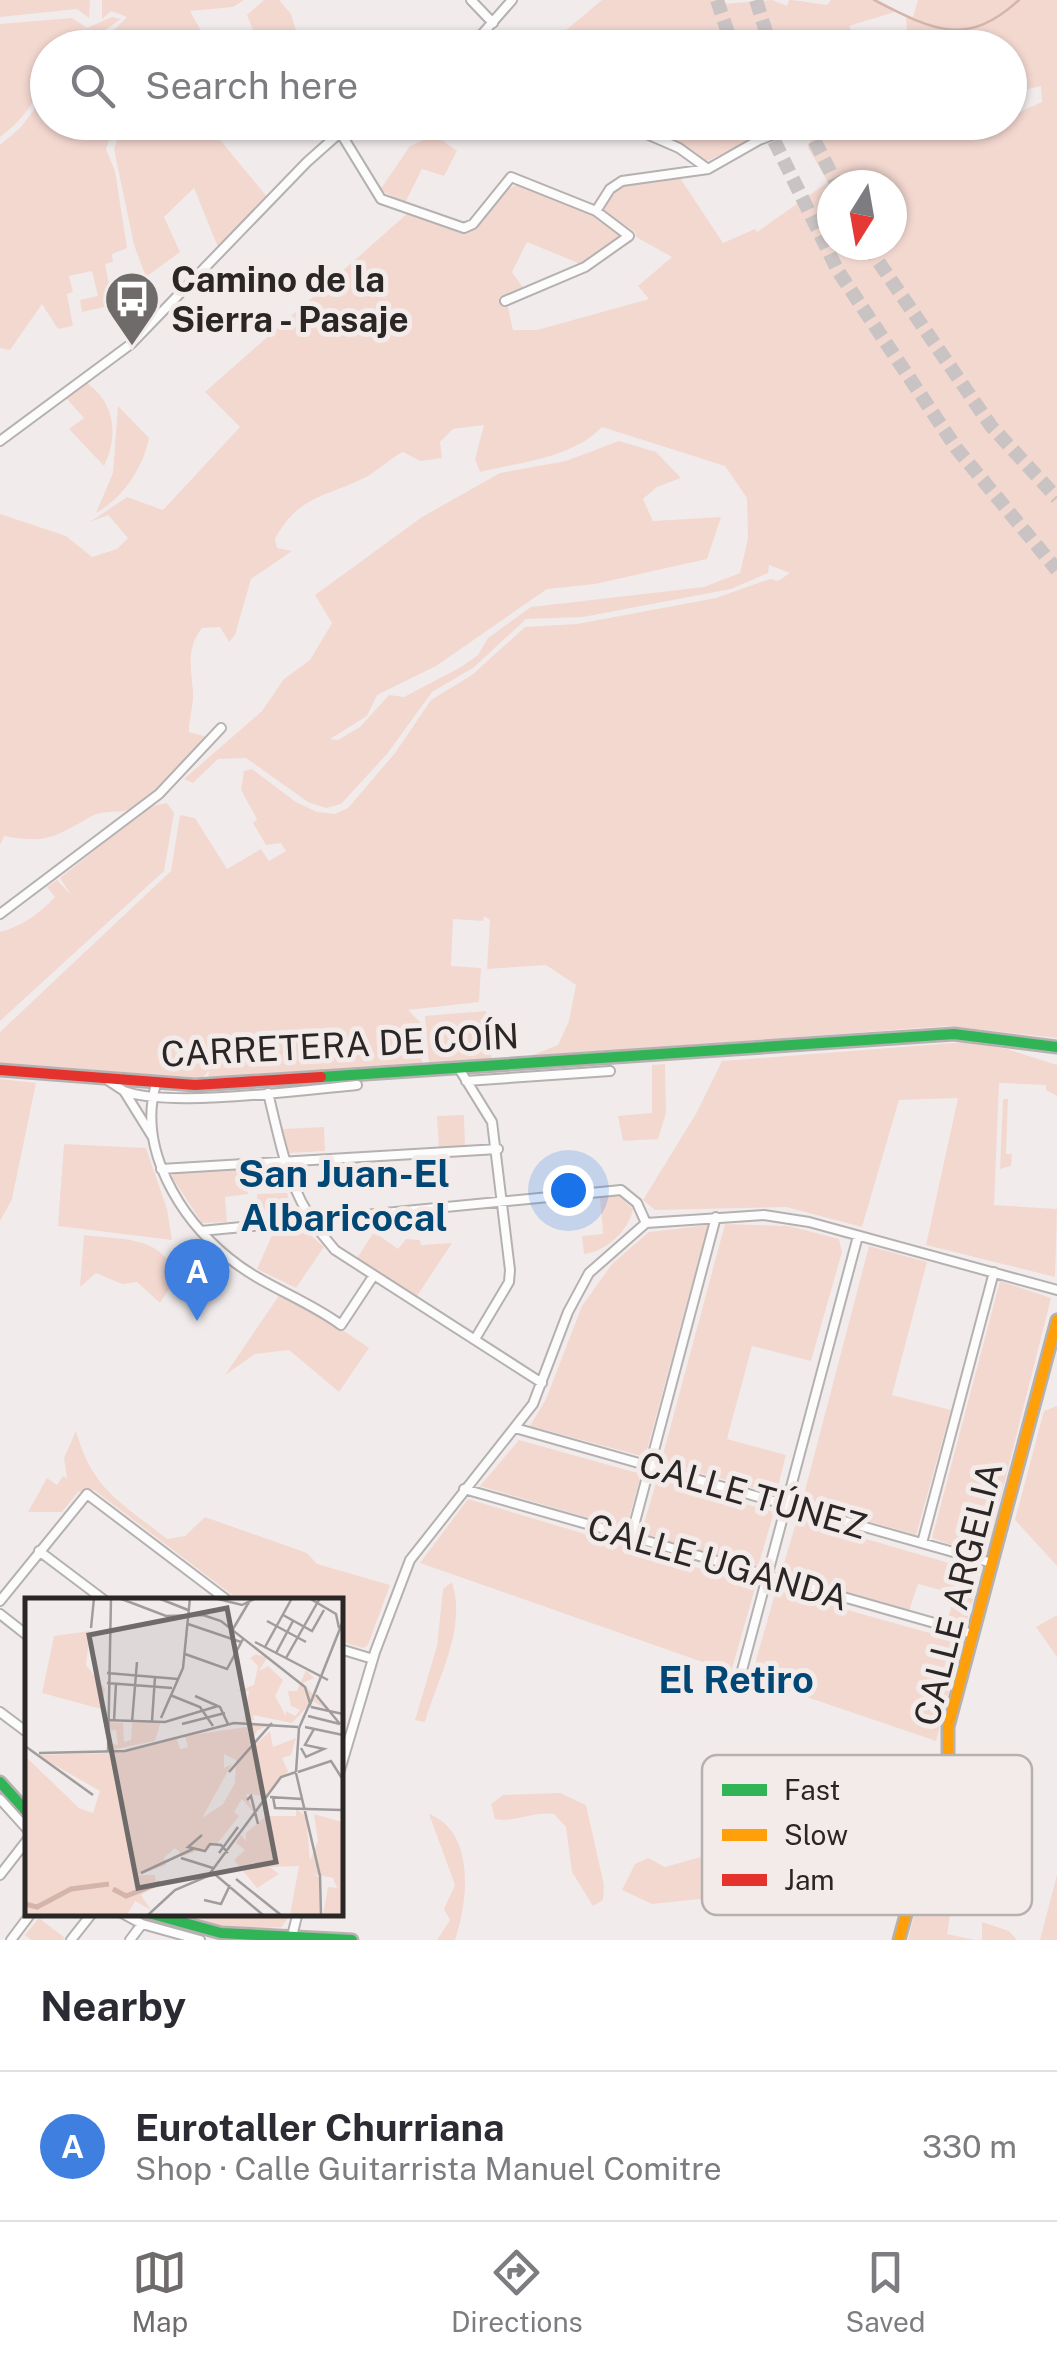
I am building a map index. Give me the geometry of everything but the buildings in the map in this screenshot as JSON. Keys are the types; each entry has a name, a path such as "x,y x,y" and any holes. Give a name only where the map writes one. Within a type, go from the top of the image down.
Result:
{"street":[{"path":"471,0 493,23"},
{"path":"487,30 512,0"},
{"path":"0,441 132,344 332,140"},
{"path":"345,140 381,199 464,228 473,224 511,177 596,211 628,236 585,267 504,301"},
{"path":"660,140 708,169"},
{"path":"596,211 610,190 622,181 708,169 759,140"},
{"path":"0,914 158,794 222,728"},
{"name":"CARRETERA DE COÍN","path":"0,1070 156,1084 954,1034 1057,1048"},
{"path":"458,1068 492,1122 498,1148 509,1282 475,1339"},
{"path":"466,1081 610,1071"},
{"path":"109,1081 124,1092 154,1140"},
{"path":"156,1084 152,1096 154,1140 161,1169 201,1230 229,1258 311,1302 341,1325 374,1274"},
{"name":"CARRETERA DE COÍN","path":"124,1092 152,1096 268,1093 357,1085"},
{"path":"268,1093 284,1162 310,1221 335,1250 542,1383"},
{"path":"161,1169 498,1148"},
{"path":"201,1230 621,1190 638,1203 646,1223"},
{"path":"342,1764 373,1658 410,1560 515,1428 542,1383 568,1312 589,1274 646,1223 764,1214 1057,1290"},
{"path":"631,1537 716,1216"},
{"path":"741,1674 858,1236"},
{"path":"922,1543 994,1272"},
{"name":"CALLE ARGELIA","path":"948,1755 948,1727 1057,1320"},
{"name":"CALLE TÚNEZ","path":"515,1428 992,1563"},
{"name":"CALLE UGANDA","path":"464,1489 973,1634"},
{"path":"0,1601 87,1494 224,1598"},
{"path":"40,1551 101,1598"},
{"path":"0,1614 25,1634"},
{"path":"342,1650 373,1658"},
{"path":"0,1712 25,1731"},
{"path":"342,1728 352,1731"},
{"path":"0,1782 25,1810"},
{"path":"0,1799 25,1827"},
{"path":"0,1876 25,1843"},
{"path":"11,1940 30,1915"},
{"path":"72,1940 91,1915"},
{"name":"CALLE ARGELIA","path":"899,1940 906,1915"},
{"path":"143,1918 272,1938 352,1940"},
{"path":"130,1940 143,1918"},
{"path":"143,1918 200,1940"}],"shaded area":[{"path":"0,0 90,0 89,18 77,9 0,17"},
{"path":"102,0 244,0 233,7 190,11 201,30 114,30 127,17 111,11 102,19"},
{"path":"264,0 279,0 291,14 296,30 253,30 247,15"},
{"path":"602,0 719,0 722,4 772,0 787,6 789,0 827,5 831,0 878,0 898,11 849,26 851,30 566,30"},
{"path":"918,0 1057,0 1057,1038 947,1026 528,1057 558,1045 569,1021 576,985 546,965 487,969 490,920 484,916 483,921 453,919 451,966 481,968 479,1002 408,1010 420,1022 422,1064 208,1079 209,1071 202,1078 0,1063 0,1032 171,871 180,815 195,818 227,869 261,849 269,861 286,851 281,843 266,845 253,823 257,819 241,790 244,771 252,769 296,802 317,812 335,814 348,808 395,753 431,700 472,675 525,627 577,624 716,598 770,579 778,581 790,573 769,565 768,573 731,589 583,617 526,619 473,668 432,692 387,754 341,804 326,808 308,802 246,758 218,759 193,783 184,779 262,711 284,679 310,660 332,623 315,595 422,517 500,473 566,461 619,441 656,452 681,478 657,487 643,499 653,521 721,517 707,559 595,584 547,589 436,666 377,695 367,716 330,739 338,740 360,727 389,695 404,697 461,667 478,655 488,638 531,607 704,587 740,573 748,538 747,498 725,466 602,427 561,452 480,472 475,459 484,425 453,429 440,442 442,458 420,461 403,452 364,478 302,506 284,525 275,539 277,548 292,551 251,579 235,635 229,642 220,627 202,628 197,635 191,658 193,696 189,732 207,737 155,794 135,808 95,815 50,837 4,836 0,845 0,514 66,536 92,557 117,549 128,538 108,515 90,522 127,497 163,510 240,427 205,392 408,213 448,228 470,229 504,193 521,184 589,212 622,236 583,265 527,242 512,272 524,289 499,297 507,303 513,330 537,330 649,299 638,286 672,257 636,237 635,232 601,209 621,185 680,178 723,243 755,229 757,232 817,190 817,260 907,260 907,170 821,170 808,148 811,140 1027,140 1027,109 1042,102 1041,86 1027,89 1027,30 907,30 906,18 913,17"},
{"path":"112,17 121,19 105,30 30,30 30,105 0,137 0,24 72,18 87,28"},
{"path":"30,115 30,140 109,140 106,149 115,171 127,248 112,254 113,262 105,264 113,305 82,312 80,300 98,296 92,271 69,276 73,292 67,294 73,326 58,329 42,304 10,350 0,348 0,145"},
{"path":"117,140 220,140 268,198 219,250 194,188 164,217 180,252 146,277 134,245 114,149"},
{"path":"424,140 442,140 457,151 444,176 422,169 405,203 380,190 410,146"},
{"path":"664,140 748,142 707,161"},
{"path":"87,383 104,400 112,420 112,443 104,466 69,429 84,418 67,399"},
{"path":"118,406 149,438 130,481 96,513 113,473"},
{"path":"167,803 174,813 164,871 0,1021 0,932 43,909 55,897 47,887 57,880 71,895 60,878 149,807"},
{"path":"486,1011 492,1060 429,1064 425,1016"},
{"path":"966,1042 1007,1049 1057,1065 1057,1096 1046,1090 1046,1085 999,1083 994,1205 1057,1209 1055,1277 926,1245 958,1098 899,1100 862,1227 786,1207 655,1210 643,1200 697,1112 722,1061"},
{"path":"665,1064 666,1113 658,1139 623,1141 618,1116 652,1113 652,1065"},
{"path":"0,1079 36,1083 12,1199 0,1221"},
{"path":"1003,1099 1008,1099 1006,1154 1012,1154 1011,1166 1000,1169"},
{"path":"464,1115 465,1147 439,1151 437,1116"},
{"path":"324,1127 325,1151 289,1153 283,1129"},
{"path":"64,1144 146,1148 167,1209 172,1240 58,1226"},
{"path":"248,1169 248,1194 225,1197 227,1222 202,1223 172,1177 174,1173"},
{"path":"287,1193 294,1216 259,1219 257,1194"},
{"path":"618,1195 633,1209 627,1225 608,1245 584,1254 582,1236 603,1234 600,1196"},
{"path":"725,1224 789,1226 839,1239 842,1252 811,1361 752,1346 727,1439 786,1455 776,1494 661,1462"},
{"path":"708,1225 645,1457 530,1426 546,1399 582,1306 612,1264 649,1232"},
{"path":"304,1229 324,1247 296,1288 257,1269 274,1231"},
{"path":"374,1232 398,1249 406,1239 420,1240 421,1245 452,1243 417,1296 357,1258"},
{"path":"84,1235 137,1241 159,1251 174,1271 171,1286 160,1303 137,1282 122,1284 96,1273 80,1287"},
{"path":"869,1246 927,1262 892,1395 951,1410 916,1535 802,1502"},
{"path":"1000,1281 1051,1298 991,1536 974,1531 968,1551 932,1538"},
{"path":"280,1294 305,1304 369,1348 339,1392 289,1350 255,1354 225,1375"},
{"path":"1057,1406 1057,1566 1015,1520 1044,1411"},
{"path":"76,1431 100,1482 167,1539 185,1536 205,1517 307,1553 317,1564 390,1585 368,1645 363,1648 342,1642 342,1598 236,1598 94,1490 78,1492 62,1512 28,1512 47,1478 57,1485 63,1476 67,1478 64,1458"},
{"path":"519,1440 641,1474 627,1526 480,1486"},
{"path":"657,1479 774,1512 758,1567 641,1534"},
{"path":"468,1499 756,1585 731,1672 420,1563"},
{"path":"797,1519 963,1567 955,1594 918,1584 909,1611 781,1574"},
{"path":"452,1582 456,1617 449,1653 425,1722 415,1720 437,1646 443,1589"},
{"path":"776,1590 962,1642 936,1741 751,1678"},
{"path":"955,1594 973,1599 966,1624 947,1622"},
{"path":"1057,1615 1057,1657 1036,1627"},
{"path":"560,1793 586,1805 604,1885 603,1900 593,1906 572,1872 566,1827 554,1814 495,1819 491,1804 503,1795"},
{"path":"429,1814 455,1836 461,1852 465,1888 455,1940 437,1940 450,1920 444,1909 455,1885"},
{"path":"702,1857 702,1899 652,1904 622,1890 635,1864 648,1858 665,1867"},
{"path":"1057,1875 1057,1940 1040,1940 1042,1932"},
{"path":"172,1915 290,1915 282,1927 253,1928 223,1927"},
{"path":"914,1915 950,1915 947,1934 975,1940 908,1940"},
{"path":"39,1918 65,1938 31,1940 25,1935"},
{"path":"982,1922 1009,1931 1017,1940 982,1940"}],"waterway":[{"path":"874,0 913,19 948,29 982,25 1019,0"}],"tunnel":[{"path":"717,0 727,30"},
{"path":"756,0 765,30"},
{"path":"774,140 838,271 957,449 1057,570"},
{"path":"814,140 829,170"},
{"path":"877,260 991,426 1057,498"}],"traffic: fast":[{"path":"321,1077 954,1034 1057,1047"},
{"path":"0,1782 25,1810"},
{"path":"156,1915 221,1933 352,1940"}],"traffic: slow":[{"path":"948,1755 948,1727 1057,1320"},
{"path":"899,1940 906,1915"}],"traffic: jam":[{"path":"0,1070 195,1085 321,1077"}],"place":[{"name":"Camino de la Sierra - Pasaje","path":"132,348"},
{"name":"Eurotaller Churriana","path":"197,1321"}],"district":[{"name":"San Juan-El Albaricocal","path":"344,1195"},
{"name":"El Retiro","path":"736,1679"}]}
